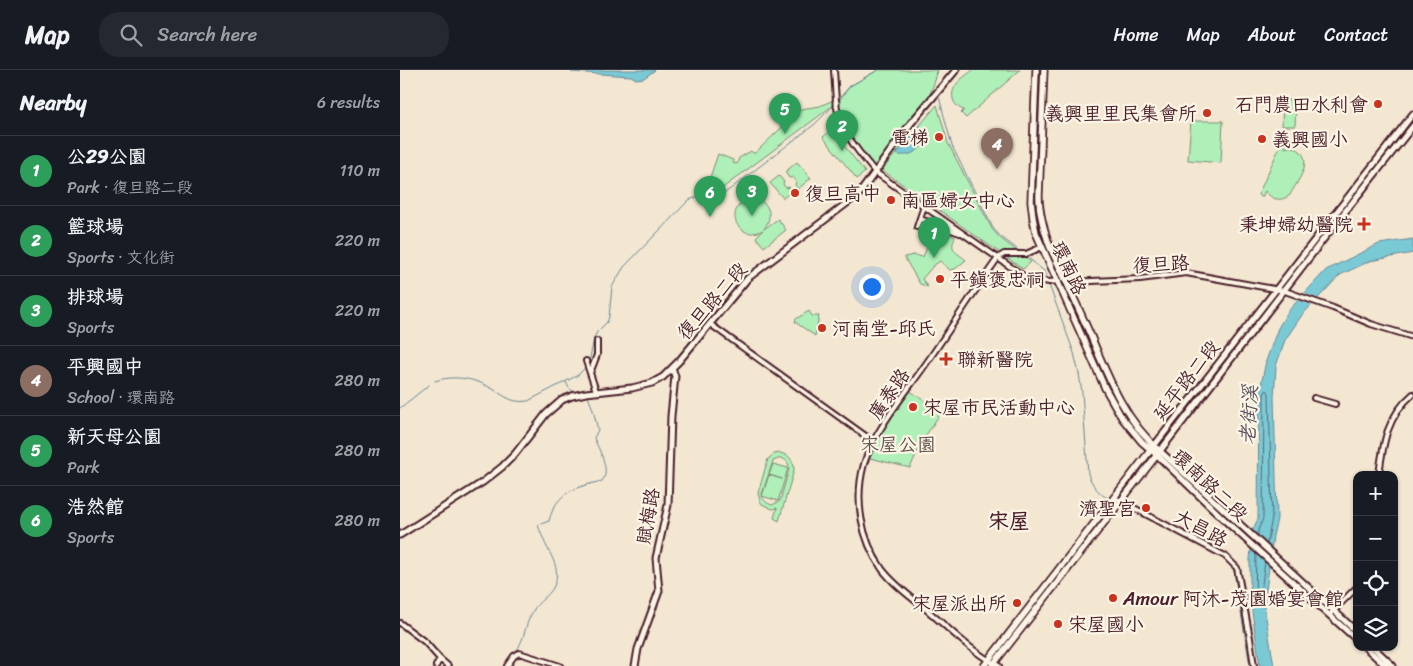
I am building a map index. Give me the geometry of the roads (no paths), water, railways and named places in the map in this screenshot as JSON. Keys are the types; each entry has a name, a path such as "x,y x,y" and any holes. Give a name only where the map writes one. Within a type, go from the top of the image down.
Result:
{"main road":[{"name":"復旦路二段","path":"596,391 652,384 663,377 748,278 859,194 911,123 956,70"},
{"name":"環南路","path":"1036,70 1032,210 1036,233 1122,418 1159,453"},
{"name":"環南路","path":"1044,70 1039,208 1041,219 1050,247 1112,385 1128,415 1152,448"},
{"name":"延平路二段","path":"993,664 1152,448 1413,114"},
{"name":"延平路二段","path":"984,666 993,664 1413,126"},
{"path":"1034,135 1041,135"},
{"path":"1059,282 1067,282"},
{"name":"賦梅路","path":"635,666 638,649 659,591 656,558 668,505 671,416 675,376 672,368"},
{"path":"400,535 483,482 502,467 515,454 546,414 562,400 596,391"},
{"name":"環南路二段","path":"1159,453 1334,610"},
{"name":"環南路二段","path":"1159,453 1243,537 1329,615"},
{"path":"1334,610 1353,628"},
{"path":"1329,615 1353,636"},
{"path":"1375,651 1386,666"},
{"path":"1375,651 1393,666"}],"street":[{"path":"834,70 839,118 847,136 875,172 1025,277 1059,282"},
{"path":"916,227 924,206"},
{"path":"920,219 964,235"},
{"path":"998,258 1004,254 1026,254 1042,247"},
{"name":"廣泰路","path":"993,664 900,588 883,570 870,548 863,529 860,494 864,464 874,442 899,402 998,258"},
{"name":"復旦路","path":"1067,282 1140,279 1186,273 1285,291 1372,324 1413,337"},
{"path":"710,324 874,442"},
{"path":"590,374 596,359 597,341"},
{"path":"586,361 596,391"},
{"path":"1380,471 1384,439 1390,425 1399,410 1413,394"},
{"path":"1314,398 1335,404"},
{"name":"大昌路","path":"1115,498 1226,556 1237,568 1255,666"},
{"path":"1329,615 1353,591"},
{"path":"400,623 426,642 448,666"},
{"path":"507,666 514,656 519,654 560,666"},
{"path":"436,666 440,659"}],"water":[{"path":"571,70 655,70 644,78 636,79 631,76 571,72"},
{"path":"920,126 925,138 920,148 909,154 896,154"},
{"path":"1413,239 1413,253 1370,261 1340,275 1302,315 1285,340 1276,366 1274,397 1277,519 1264,606 1274,666 1260,666 1250,598 1250,559 1253,529 1258,519 1259,395 1266,361 1278,328 1289,310 1326,270 1379,244"}],"waterway":[{"path":"837,101 850,86 878,70"},
{"path":"935,80 938,70"},
{"path":"939,97 952,146 993,228 1000,236 1021,252"},
{"path":"588,363 594,338 609,317 612,287 624,267 689,200 702,195 721,196 815,124 835,104"},
{"path":"1026,256 1044,271 1047,278"},
{"path":"1049,285 1074,353 1079,374 1088,474 1096,489 1109,499"},
{"path":"435,381 449,378 470,380 483,384 511,400 522,402 528,401 578,375 586,367"},
{"path":"566,382 574,392"},
{"path":"400,408 429,385"},
{"path":"517,651 531,614 535,607 551,591 556,582 555,565 538,525 549,521 557,503 568,492 602,481 604,476 605,466 594,438 598,430 591,405 586,396"},
{"path":"1122,505 1200,545"},
{"path":"1231,564 1234,571 1250,666"}],"place":[{"name":"石門農田水利會","path":"1378,104"},
{"name":"義興里里民集會所","path":"1207,113"},
{"name":"新天母公園","path":"785,134"},
{"name":"電梯","path":"939,137"},
{"name":"義興國小","path":"1262,139"},
{"name":"籃球場","path":"842,151"},
{"name":"平興國中","path":"997,169"},
{"name":"復旦高中","path":"795,193"},
{"name":"南區婦女中心","path":"891,200"},
{"name":"排球場","path":"752,216"},
{"name":"浩然館","path":"710,217"},
{"name":"秉坤婦幼醫院","path":"1364,224"},
{"name":"公29公園","path":"934,258"},
{"name":"平鎮褒忠祠","path":"940,279"},
{"name":"河南堂-邱氏","path":"822,328"},
{"name":"聯新醫院","path":"946,359"},
{"name":"宋屋市民活動中心","path":"913,407"},
{"name":"濟聖宮","path":"1146,508"},
{"name":"Amour 阿沐-茂園婚宴會館","path":"1113,598"},
{"name":"宋屋派出所","path":"1017,603"},
{"name":"宋屋國小","path":"1058,624"}],"district":[{"name":"宋屋","path":"1009,521"}],"water label":[{"name":"老街溪","path":"1249,415"}],"park label":[{"name":"宋屋公園","path":"898,444"}]}
